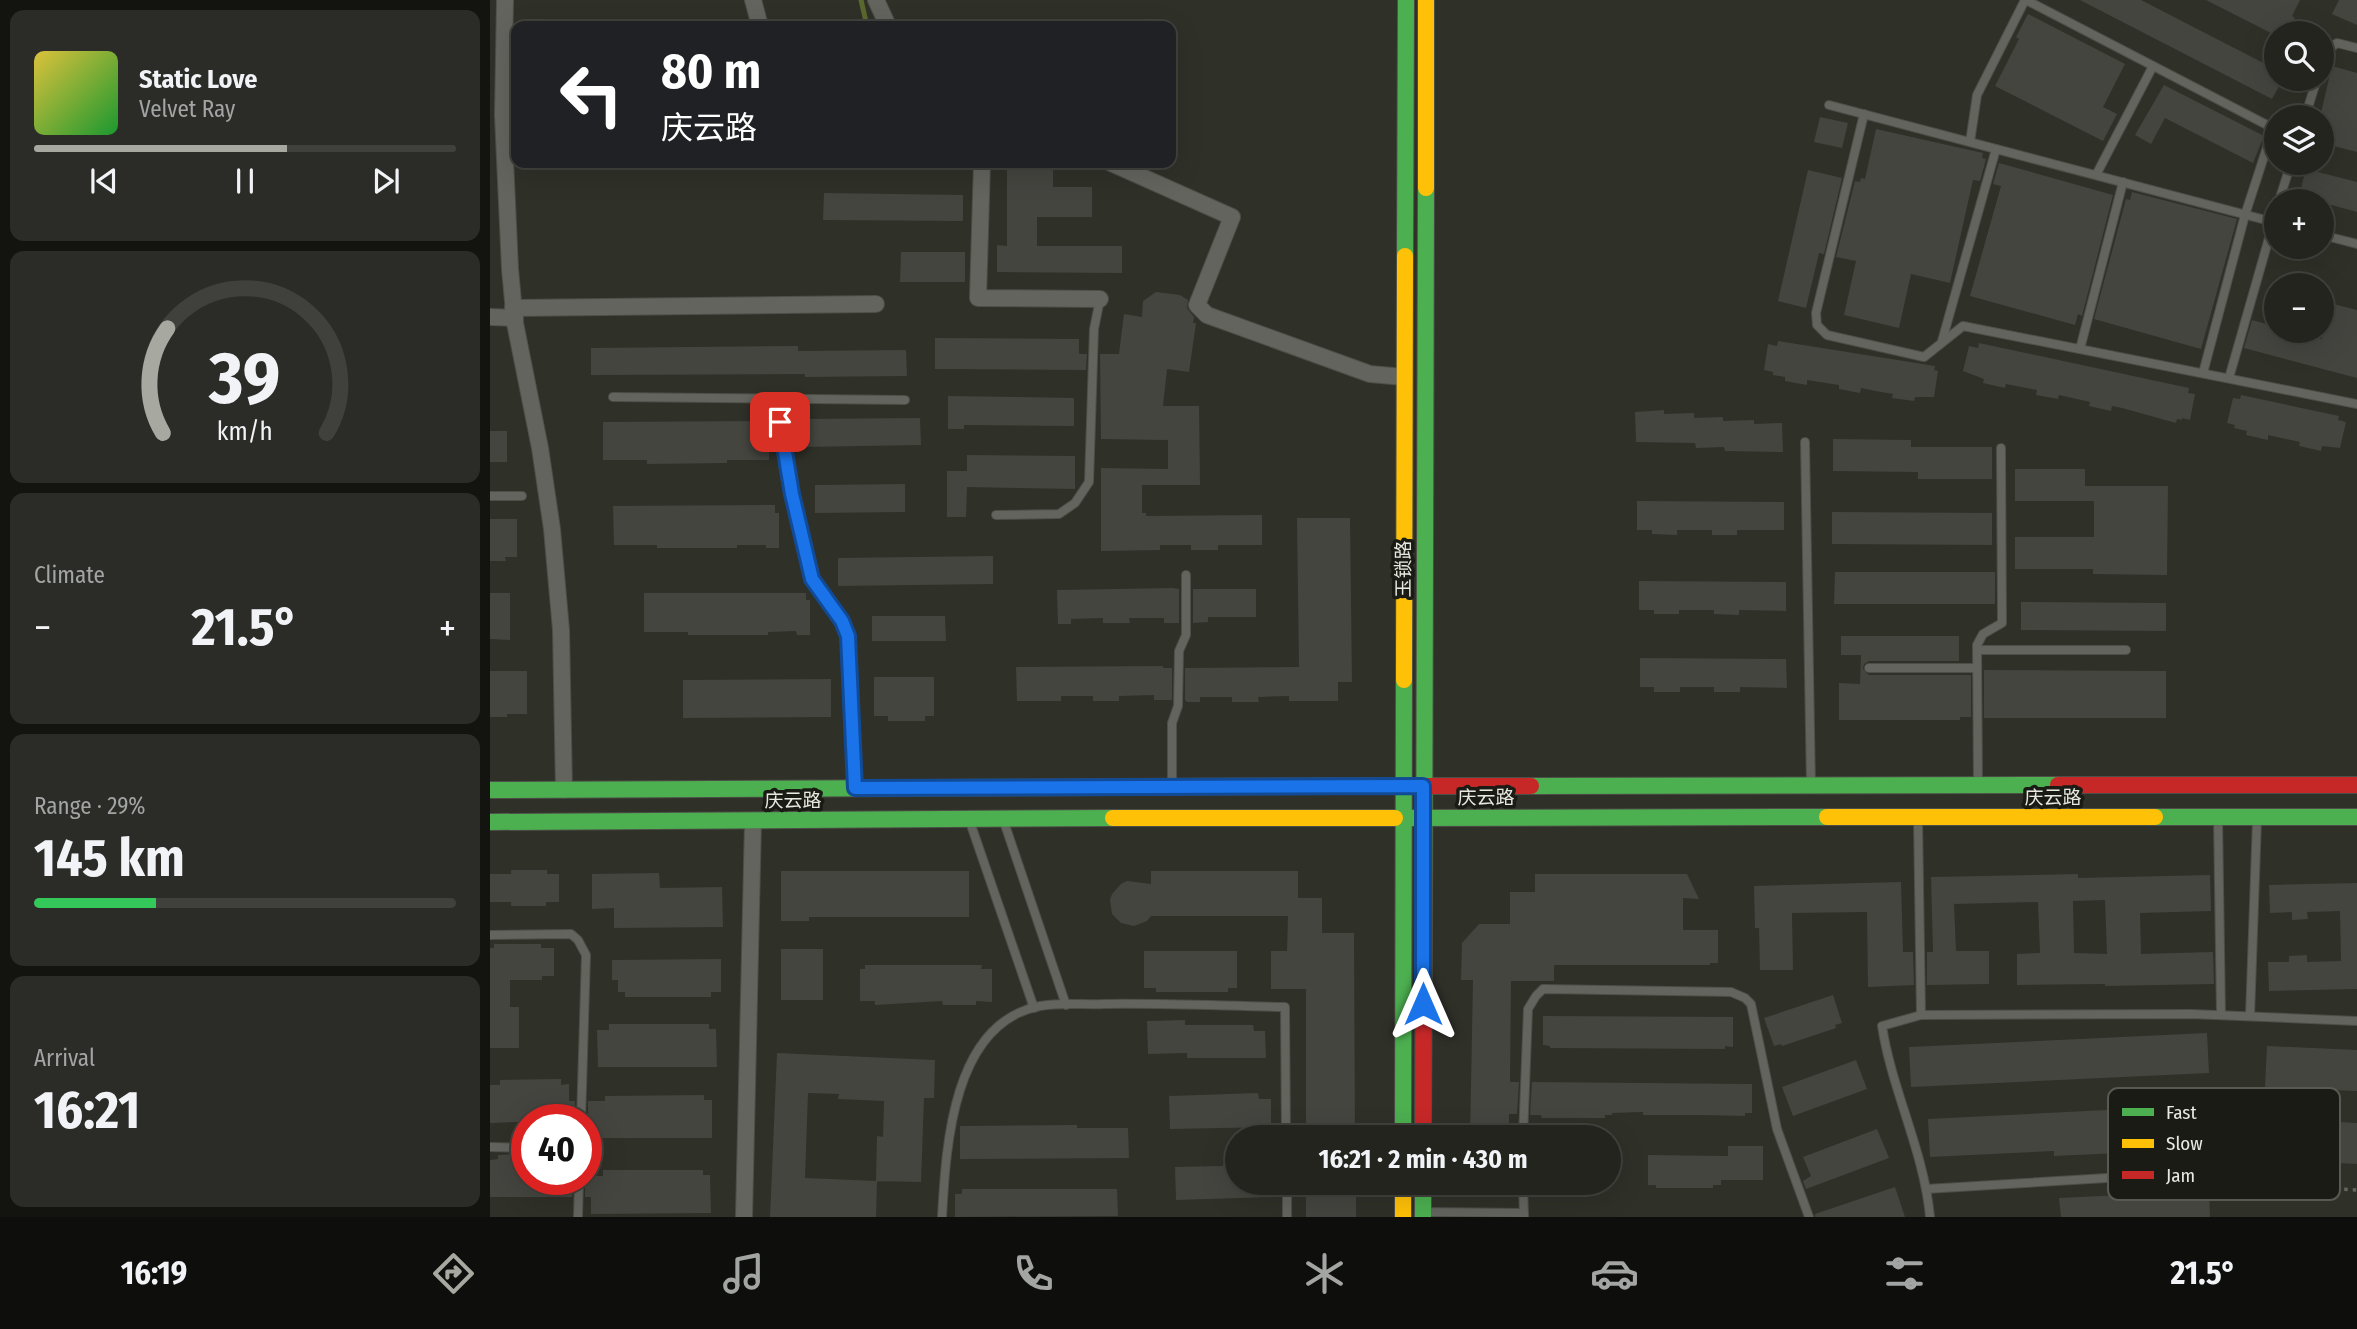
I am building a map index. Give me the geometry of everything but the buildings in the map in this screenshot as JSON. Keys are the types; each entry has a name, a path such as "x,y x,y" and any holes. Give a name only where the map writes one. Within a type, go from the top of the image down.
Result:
{"main road":[{"name":"玉锁路","path":"1403,1125 1406,0"},
{"name":"玉锁路","path":"1423,1125 1426,0"},
{"name":"庆云路","path":"490,790 1172,786 2357,785"},
{"name":"庆云路","path":"490,822 2357,817"},
{"path":"1403,1195 1403,1217"},
{"path":"1423,1195 1423,1214"}],"street":[{"path":"505,0 497,78 505,209 514,313 540,448 557,580 561,630 564,790"},
{"path":"753,0 759,21"},
{"path":"876,0 886,21"},
{"path":"982,168 978,298 1100,299"},
{"path":"1122,168 1232,217 1197,305 1207,315 1370,374 1404,377"},
{"path":"490,317 514,313 876,304"},
{"path":"744,1217 754,821"}],"lane":[{"path":"1970,142 1977,96 2025,0 2269,126 2270,135 2245,215 2203,373"},
{"path":"2334,46 2337,44 2357,48"},
{"path":"2096,175 2153,66"},
{"path":"1829,105 2264,219"},
{"path":"1864,114 1816,313 1817,325 1827,335 1924,357 1963,326 2357,404"},
{"path":"1942,342 1996,149"},
{"path":"2080,349 2123,182"},
{"path":"2334,238 2357,244"},
{"path":"2229,378 2264,259"},
{"path":"996,515 1059,514 1074,503 1089,482 1094,329 1100,299"},
{"path":"613,397 905,400"},
{"path":"777,399 792,494 812,579 842,621 848,636 855,788"},
{"path":"1805,442 1811,786"},
{"path":"1978,786 1977,645 1983,634 2002,623 2001,447"},
{"path":"490,496 522,496"},
{"path":"1172,786 1172,723 1178,706 1179,651 1186,635 1186,575"},
{"path":"1977,650 2126,650"},
{"path":"1869,668 1977,668"},
{"path":"2250,1016 2257,817"},
{"path":"1918,818 1921,1015"},
{"path":"2218,818 2221,1015"},
{"path":"1003,819 1066,1005"},
{"path":"970,820 1034,1008"},
{"path":"490,935 572,934 578,940 586,955 581,1104"},
{"path":"1524,1125 1528,1009 1543,989 1737,994 1751,1004 1777,1129 1810,1217"},
{"path":"942,1217 951,1120 971,1063 985,1040 995,1031 1016,1015 1040,1006 1134,1004 1285,1007 1286,1125"},
{"path":"1930,1217 1926,1189 1886,1050 1882,1026 1921,1015 2221,1015 2357,1021"},
{"path":"490,1147 511,1148"},
{"path":"1926,1189 2108,1178"},
{"path":"578,1217 579,1195"},
{"path":"1287,1195 1287,1217"},
{"path":"1423,1214 1524,1215 1523,1195"}],"waterway":[{"path":"861,0 866,21"}],"traffic: fast":[{"path":"1405,256 1406,0"},
{"path":"1424,922 1426,188"},
{"path":"1403,1125 1404,680"},
{"path":"1531,786 2058,785"},
{"path":"490,790 1321,786"},
{"path":"1395,818 1827,817"},
{"path":"2155,817 2357,817"},
{"path":"490,822 1113,818"},
{"path":"1423,1195 1423,1217"}],"traffic: slow":[{"path":"1426,0 1426,188"},
{"path":"1404,680 1405,256"},
{"path":"1827,817 2155,817"},
{"path":"1113,818 1395,818"},
{"path":"1403,1195 1403,1217"}],"traffic: jam":[{"path":"2058,785 2357,785"},
{"path":"1321,786 1531,786"},
{"path":"1423,1125 1424,922"}],"route":[{"path":"780,422 792,494 812,579 842,621 848,636 855,788 1423,786 1423,1004"}]}
